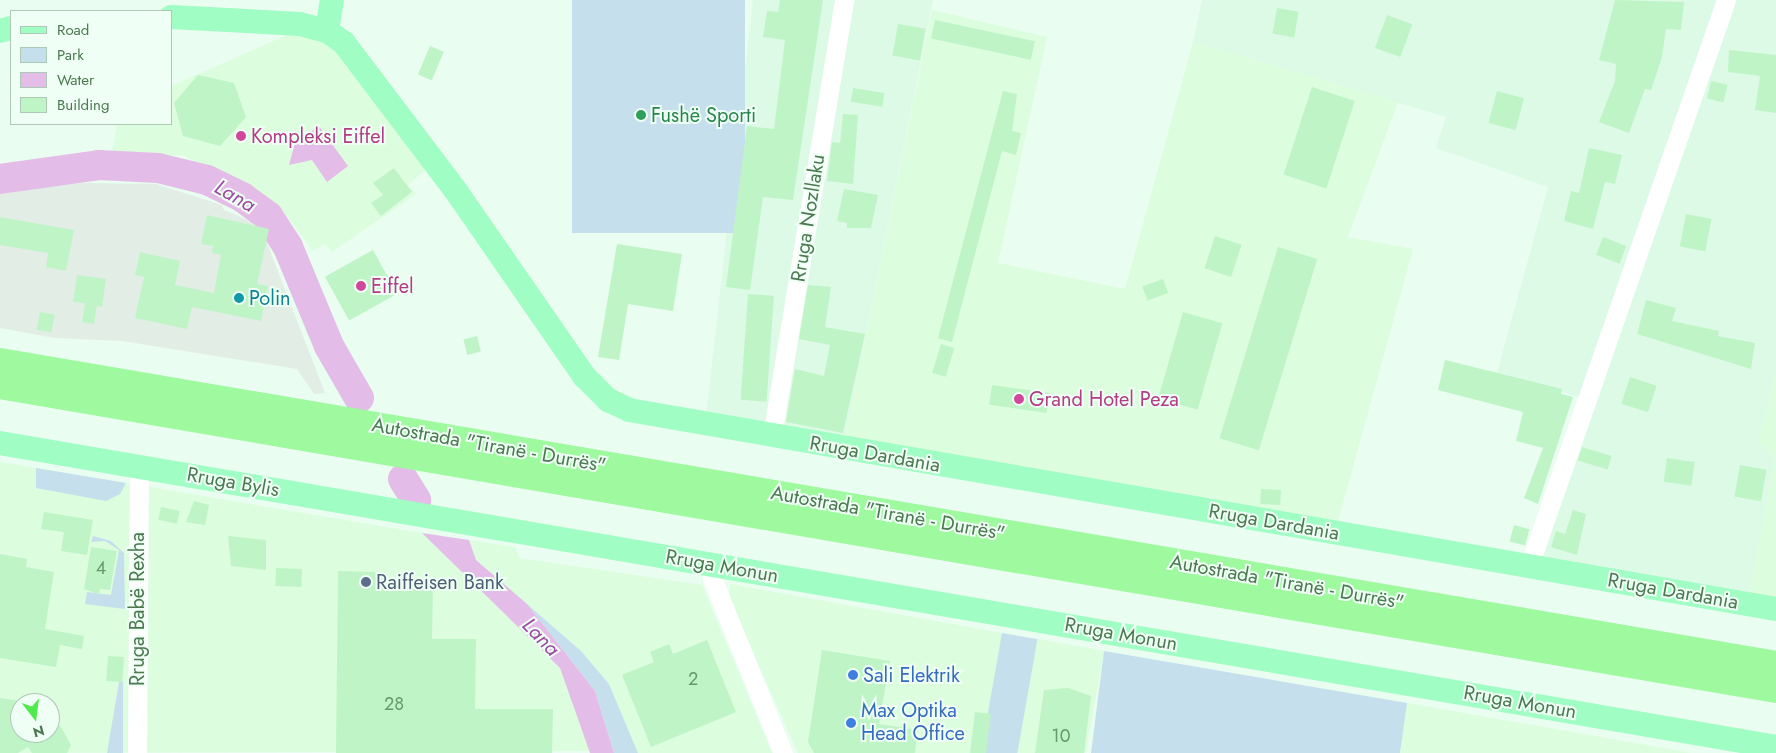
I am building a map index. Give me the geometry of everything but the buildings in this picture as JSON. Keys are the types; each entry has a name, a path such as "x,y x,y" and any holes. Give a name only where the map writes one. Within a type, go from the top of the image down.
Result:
{"highway":[{"name":"Autostrada \"Tiranë - Durrës\"","path":"0,362 1776,665"},
{"name":"Autostrada \"Tiranë - Durrës\"","path":"0,385 1776,689"},
{"path":"0,393 40,392"}],"main road":[{"path":"172,17 300,24 328,31 332,0"},
{"name":"Rruga Dardania","path":"328,31 351,50 387,96 598,391 639,413 1776,609"},
{"name":"Rruga Bylis","path":"0,444 465,522"},
{"name":"Rruga Monun","path":"465,522 1776,747"}],"street":[{"name":"Rruga Nozllaku","path":"772,436 844,0"},
{"path":"1529,566 1726,0"},
{"name":"Rruga Babë Rexha","path":"137,753 139,466"},
{"path":"713,564 712,578 783,753"}],"shaded area":[{"path":"753,0 933,0 843,448 705,425"},
{"path":"1202,0 1776,0 1776,370 1759,441 1775,460 1747,604 1529,566 1587,399 1497,373 1548,187 1436,148 1446,117 1193,42"},
{"path":"932,10 1047,37 998,263 1125,289 1193,42 1398,102 1348,237 1413,249 1335,532 843,448"},
{"path":"302,34 338,48 431,165 408,185 416,194 332,252 325,244 313,251 283,211 183,155 111,159 117,125 172,125 172,86 287,35"},
{"path":"83,183 156,184 222,205 224,210 260,225 325,393 314,394 297,369 122,341 55,338 0,328 0,192"},
{"path":"1776,370 1776,609 1747,604 1775,460 1759,441"},
{"path":"0,462 422,533 560,668 590,751 0,753"},
{"path":"469,540 515,547 519,558 702,585 772,753 638,753 609,684 581,651 476,560"},
{"path":"730,584 1002,633 989,753 798,753 729,598"},
{"path":"1037,639 1104,651 1086,753 1017,752"},
{"path":"1407,703 1691,753 1400,753"}],"green space":[{"name":"Fushë Sporti","path":"572,0 745,0 745,233 572,233"},
{"path":"36,468 126,483 120,494 106,501 36,488"},
{"path":"93,536 111,541 124,553 125,609 85,604 87,592 111,595 119,550 105,541 91,542"},
{"path":"527,604 581,651 609,684 638,753 614,753 595,691"},
{"path":"1002,633 1037,639 1017,753 981,752"},
{"path":"1104,651 1407,703 1400,753 1091,753"},
{"path":"119,682 123,682 123,753 107,753"}],"water":[{"path":"319,126 348,166 327,182 312,160 289,165 295,143"},
{"path":"422,533 469,540 476,560 527,604 595,691 614,753 590,753 560,668"}],"waterway":[{"name":"Lana","path":"0,179 99,165 158,168 207,180 242,197 268,216 288,247 329,346 359,398"},
{"name":"Lana","path":"403,479 416,500"}],"place":[{"name":"Fushë Sporti","path":"641,115"},
{"name":"Kompleksi Eiffel","path":"241,136"},
{"name":"Eiffel","path":"361,286"},
{"name":"Polin","path":"239,298"},
{"name":"Grand Hotel Peza","path":"1019,399"},
{"name":"Raiffeisen Bank","path":"366,582"},
{"name":"Sali Elektrik","path":"853,675"},
{"name":"Max Optika Head Office","path":"851,723"}]}
